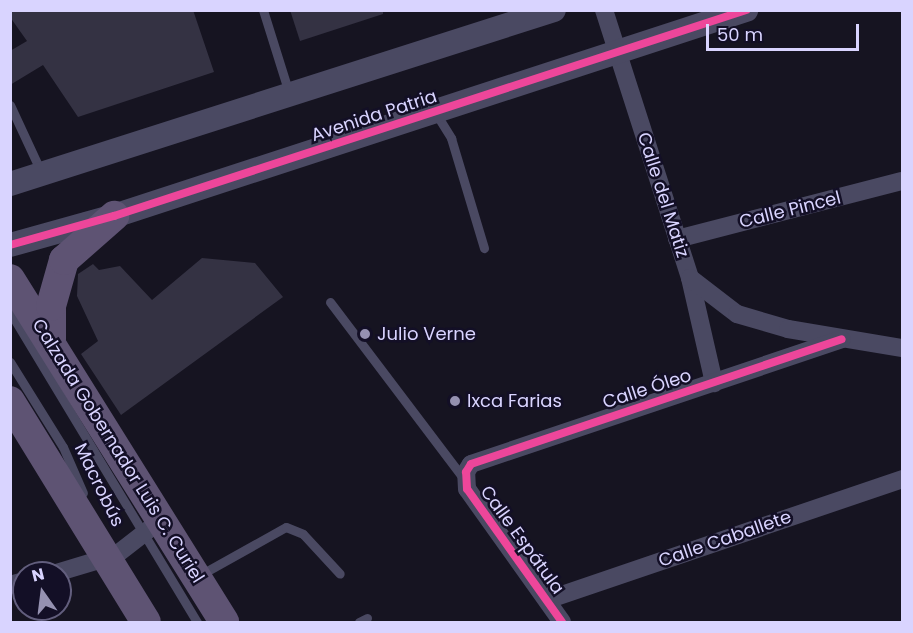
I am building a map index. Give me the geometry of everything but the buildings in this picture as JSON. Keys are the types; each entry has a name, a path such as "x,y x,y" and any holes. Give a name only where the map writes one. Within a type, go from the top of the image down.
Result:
{"main road":[{"path":"51,339 51,306 64,260 114,216"},
{"name":"Calzada Gobernador Luis C. Curiel","path":"10,279 51,339 152,527 196,578 224,622"},
{"path":"10,400 112,557 147,622"}],"street":[{"path":"10,184 554,10"},
{"name":"Calle del Matiz","path":"604,10 690,278 714,382"},
{"name":"Avenida Patria","path":"10,245 114,216 746,10"},
{"name":"Calle Pincel","path":"676,239 903,181"},
{"path":"690,278 737,314 788,330 903,348"},
{"name":"Calle Óleo","path":"466,477 480,459 842,339"},
{"name":"Calle Espátula","path":"466,477 467,489 562,622"},
{"name":"Calle Caballete","path":"547,600 903,479"},
{"path":"72,568 112,557 152,527"}],"lane":[{"path":"263,10 289,95"},
{"path":"10,105 42,174"},
{"path":"435,112 451,138 484,248"},
{"path":"330,302 466,477"},
{"name":"Macrobús","path":"10,312 152,527 196,622"},
{"name":"Macrobús","path":"10,362 63,447 112,557 159,622"},
{"path":"196,578 286,527 303,534 340,574"}],"cycle path":[{"path":"10,245 114,216 746,10"},
{"path":"562,622 467,489 466,472 471,464 842,339"}],"place":[{"name":"Julio Verne","path":"365,334"},
{"name":"Ixca Farias","path":"455,401"}]}
